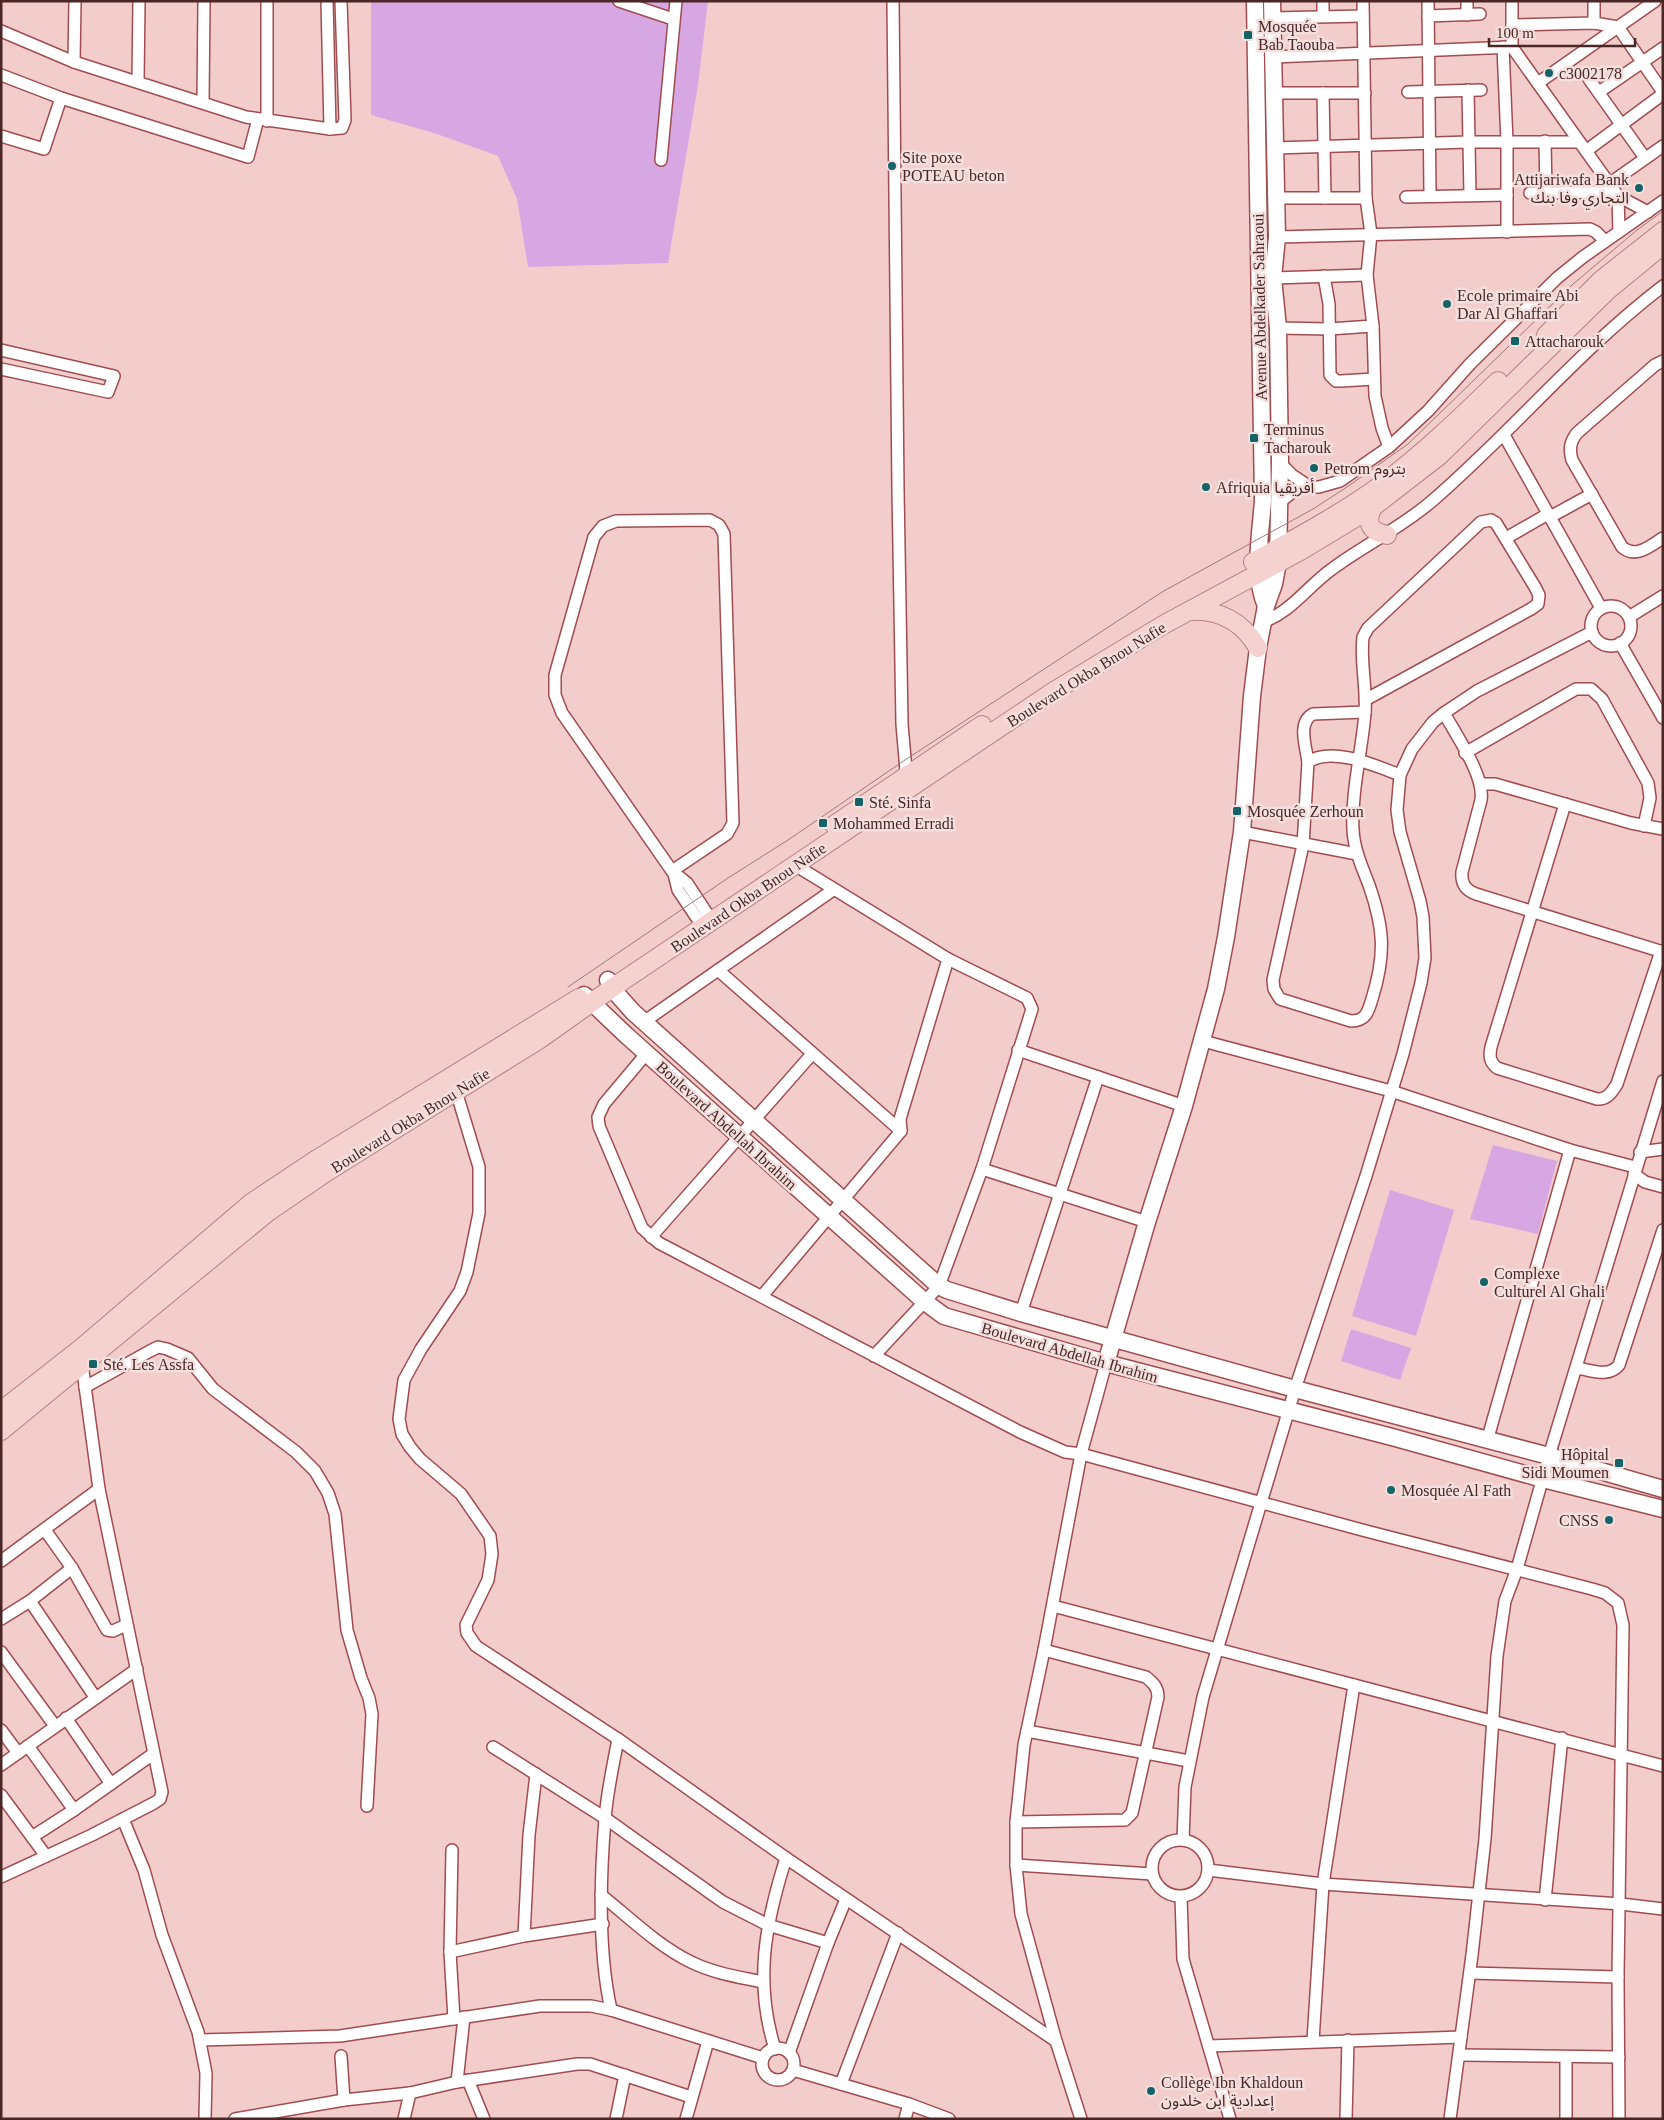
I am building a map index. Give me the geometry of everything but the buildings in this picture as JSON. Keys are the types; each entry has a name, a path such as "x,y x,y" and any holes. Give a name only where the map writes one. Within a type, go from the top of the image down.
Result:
{"main road":[{"name":"Boulevard Okba Bnou Nafie","path":"705,920 795,865 907,782 1189,611 1361,499 1414,459 1464,414 1601,280 1663,231"},
{"name":"Boulevard Okba Bnou Nafie","path":"1278,554 1374,507 1439,456 1608,290 1663,245"},
{"path":"1374,507 1368,518 1370,527 1377,533 1387,535"},
{"name":"Boulevard Okba Bnou Nafie","path":"1,1411 80,1349 251,1203 314,1161 588,999 907,782 1064,671 1259,566"},
{"path":"1189,611 1208,611 1225,616 1248,633 1258,648"},
{"name":"Boulevard Okba Bnou Nafie","path":"1,1431 268,1212 328,1171 540,1038 588,999"}],"street":[{"path":"74,62 75,1"},
{"path":"138,82 139,1"},
{"path":"203,102 204,1"},
{"path":"1,75 61,98 248,157 262,120 267,1"},
{"path":"328,1 330,129"},
{"path":"1,30 74,62 262,120 330,129 342,128 345,120 341,1"},
{"path":"619,1 673,19"},
{"path":"661,160 676,1"},
{"path":"892,1 902,724 907,782"},
{"name":"Avenue Abdelkader Sahraoui","path":"1255,1 1263,500 1259,566 1260,589 1266,606"},
{"path":"1323,1 1323,16"},
{"path":"1363,1 1366,198 1371,234 1367,276 1373,326 1374,379 1378,412 1389,447"},
{"path":"1428,1 1431,143 1430,195"},
{"path":"1467,1 1467,14"},
{"path":"1507,232 1508,47 1512,26 1512,1"},
{"path":"1594,1 1594,23"},
{"path":"1538,83 1655,1"},
{"path":"1272,9 1323,16 1363,16"},
{"name":"Avenue Abdelkader Sahraoui","path":"1266,606 1274,584 1278,554 1280,502 1278,328 1273,278 1277,237 1272,9"},
{"path":"1428,16 1480,14"},
{"path":"1274,148 1365,144 1545,141 1582,146 1622,123 1663,93 1618,27 1594,23 1512,26"},
{"path":"1273,57 1508,47"},
{"path":"1508,47 1538,83 1614,191 1648,212"},
{"path":"1599,92 1663,48"},
{"path":"1589,79 1646,158"},
{"path":"1468,90 1470,195"},
{"path":"1408,92 1481,90"},
{"path":"1273,93 1365,93"},
{"path":"1323,93 1325,198"},
{"path":"1,136 44,149 61,98"},
{"path":"1545,141 1546,193"},
{"path":"1530,194 1614,191 1646,158 1663,146"},
{"path":"1614,191 1619,232"},
{"path":"1406,196 1507,195"},
{"path":"1275,198 1366,198"},
{"path":"1280,502 1299,487 1326,486 1340,481 1389,447 1428,411 1476,358 1555,280 1605,241 1663,200"},
{"path":"1277,237 1590,230 1596,232 1605,241"},
{"path":"1324,276 1329,304 1330,375 1336,381 1341,382 1374,379"},
{"path":"1273,278 1367,276"},
{"path":"1263,622 1285,610 1332,569 1387,535 1430,503 1504,435 1583,355 1663,286"},
{"path":"1278,328 1330,329 1373,326"},
{"path":"1,350 114,376 108,392 1,369"},
{"path":"1663,361 1655,364 1573,438 1570,453 1625,550 1637,552 1663,538"},
{"path":"1504,435 1601,608"},
{"path":"1280,463 1292,475 1312,488"},
{"path":"1506,538 1592,494"},
{"path":"673,872 727,834 733,823 724,534 719,525 710,520 611,522 599,529 594,537 555,674 555,695 562,713 673,872 687,883 705,920"},
{"path":"1365,700 1537,605 1539,595 1496,523 1488,520 1481,522 1368,628 1362,642 1365,712 1353,819 1357,854 1378,912 1383,943 1377,981 1367,1013 1365,1018 1356,1021 1285,1001 1277,996 1273,980 1303,845 1308,762 1304,726 1308,716 1313,714 1365,712"},
{"path":"1629,617 1663,596"},
{"path":"1081,2119 1056,2041 1021,1914 1016,1864 1016,1822 1019,1783 1027,1731 1053,1606 1081,1454 1146,1222 1203,1041 1226,937 1242,832 1252,696 1266,606"},
{"path":"1614,606 1625,611 1629,617 1630,632 1620,644 1609,646 1595,638 1592,632 1592,618 1601,608 1614,606"},
{"path":"1183,1840 1185,1787 1203,1697 1295,1389 1366,1176 1421,983 1424,958 1424,930 1420,901 1400,832 1397,810 1400,775 1415,745 1433,722 1444,713 1492,683 1592,632"},
{"path":"1620,644 1663,718"},
{"path":"1465,753 1576,689 1591,689 1602,699 1648,783 1650,798 1644,826"},
{"path":"1444,713 1481,784 1481,800 1463,866 1462,881 1467,890 1476,894 1531,911 1662,952 1617,1084 1608,1096 1602,1099 1497,1068 1489,1056 1531,911 1565,804"},
{"path":"1308,762 1330,756 1360,760 1400,775"},
{"path":"1481,784 1495,784 1644,826 1663,829"},
{"path":"1242,832 1357,854"},
{"path":"795,865 832,890 948,959 1027,998 1032,1010 982,1169 939,1286 874,1356"},
{"path":"645,1021 832,890"},
{"path":"762,1296 901,1131 900,1119 948,959"},
{"path":"718,970 901,1131"},
{"name":"Boulevard Abdellah Ibrahim","path":"610,984 627,1005 939,1286 952,1292 1021,1313 1295,1389 1549,1456 1663,1489"},
{"name":"Boulevard Abdellah Ibrahim","path":"588,999 646,1054 925,1302 944,1316 1106,1363 1663,1509"},
{"path":"1203,1041 1391,1091 1635,1170 1645,1182 1663,1186"},
{"path":"1018,1050 1184,1106"},
{"path":"646,1054 604,1104 598,1117 599,1126 642,1228 651,1237 1020,1432 1065,1452 1081,1454 1605,1593 1618,1603 1623,1625 1621,1904 1618,1977 1619,2119"},
{"path":"651,1237 812,1054"},
{"path":"1021,1313 1098,1077"},
{"path":"1450,2119 1470,1973 1485,1839 1500,1624 1505,1601 1517,1569 1549,1456 1663,1081"},
{"path":"456,1091 480,1167 479,1213 467,1272 460,1291 421,1349 404,1380 398,1418 402,1434 420,1459 461,1494 490,1536 492,1554 488,1580 466,1625 470,1639 476,1646 618,1740 786,1858 1056,2041"},
{"path":"1640,1152 1663,1149"},
{"path":"1487,1441 1570,1150"},
{"path":"982,1169 1146,1222"},
{"path":"1577,1368 1611,1372 1619,1366 1663,1230"},
{"path":"85,1387 150,1351 158,1348 167,1349 188,1358 213,1389 276,1435 315,1471 328,1493 335,1514 348,1630 370,1706 372,1732 367,1806"},
{"path":"1,1877 123,1819 160,1799 162,1792 99,1490 82,1364"},
{"path":"1,1561 99,1490"},
{"path":"45,1530 72,1568 107,1630 113,1631 126,1625"},
{"path":"1,1619 30,1601 72,1568"},
{"path":"30,1601 96,1697"},
{"path":"1053,1606 1494,1720 1663,1766"},
{"path":"1016,1822 1125,1820 1132,1813 1158,1697 1158,1690 1146,1677 1044,1650"},
{"path":"1,1652 55,1726"},
{"path":"1,1765 137,1669"},
{"path":"1314,2041 1323,1884 1354,1685"},
{"path":"66,1718 112,1784"},
{"path":"1,1730 18,1753"},
{"path":"1027,1731 1190,1761"},
{"path":"1545,1900 1562,1738"},
{"path":"610,2010 604,1979 601,1895 605,1818 618,1740"},
{"path":"28,1746 74,1810"},
{"path":"493,1747 605,1818 723,1902 745,1915 768,1925 828,1943"},
{"path":"32,1837 112,1784 153,1754"},
{"path":"524,1936 529,1835 536,1774"},
{"path":"1,1795 46,1856"},
{"path":"123,1819 144,1870 162,1935 200,2040 206,2073 205,2119"},
{"path":"1183,1840 1201,1850 1208,1870 1205,1880 1199,1889 1181,1897 1168,1894 1157,1886 1152,1874 1152,1860 1159,1849 1170,1842 1183,1840"},
{"path":"452,1850 450,1952 459,2018 463,2081 484,2119"},
{"path":"775,2049 766,2014 762,1982 768,1925 786,1858"},
{"path":"1016,1864 1152,1874"},
{"path":"1208,1870 1323,1884 1478,1896 1621,1904 1663,1909"},
{"path":"601,1895 667,1947 692,1963 726,1974 762,1982"},
{"path":"1181,1897 1183,1959 1196,2009 1230,2119"},
{"path":"790,2053 828,1943 846,1899"},
{"path":"450,1952 524,1936 603,1924"},
{"path":"841,2084 898,1934"},
{"path":"1470,1973 1618,1977"},
{"path":"200,2040 340,2036 558,2005 591,2006 610,2010 764,2058"},
{"path":"1209,2046 1460,2037"},
{"path":"1346,2119 1348,2040"},
{"path":"686,2119 708,2041"},
{"path":"770,2050 785,2050 790,2053 794,2062 793,2070 784,2079 768,2077 763,2068 764,2058 770,2050"},
{"path":"1459,2055 1619,2057"},
{"path":"341,2056 344,2100"},
{"path":"1566,2057 1566,2119"},
{"path":"235,2119 344,2100 410,2093 463,2081 577,2064 590,2064 691,2097"},
{"path":"793,2070 909,2104 949,2119"},
{"path":"616,2119 625,2075"},
{"path":"404,2119 410,2093"},
{"path":"905,2119 909,2104"}],"shaded area":[{"path":"371,1 708,1 698,85 668,263 528,267 517,199 498,156 437,134 371,115"},
{"path":"1493,1145 1557,1161 1538,1234 1470,1219"},
{"path":"1390,1190 1454,1210 1416,1336 1352,1316"},
{"path":"1351,1329 1411,1348 1400,1380 1341,1361"}],"tram line":[{"path":"568,987 905,760 1162,592 1313,509 1408,444 1572,285 1637,230 1663,211"}],"place":[{"name":"Mosquée Bab Taouba","path":"1248,35"},
{"name":"c3002178","path":"1549,73"},
{"name":"Site poxe POTEAU beton","path":"892,166"},
{"name":"Attijariwafa Bank التجاري وفا بنك","path":"1639,188"},
{"name":"Ecole primaire Abi Dar Al Ghaffari","path":"1447,304"},
{"name":"Attacharouk","path":"1515,341"},
{"name":"Terminus Tacharouk","path":"1254,438"},
{"name":"Petrom بتروم","path":"1314,468"},
{"name":"Afriquia أفريقيا","path":"1206,487"},
{"name":"Sté. Sinfa","path":"859,802"},
{"name":"Mosquée Zerhoun","path":"1237,811"},
{"name":"Mohammed Erradi","path":"823,823"},
{"name":"Complexe Culturel Al Ghali","path":"1484,1282"},
{"name":"Sté. Les Assfa","path":"93,1364"},
{"name":"Hôpital Sidi Moumen","path":"1619,1463"},
{"name":"Mosquée Al Fath","path":"1391,1490"},
{"name":"CNSS","path":"1609,1520"},
{"name":"Collège Ibn Khaldoun إعدادية ابن خلدون","path":"1151,2091"}]}
